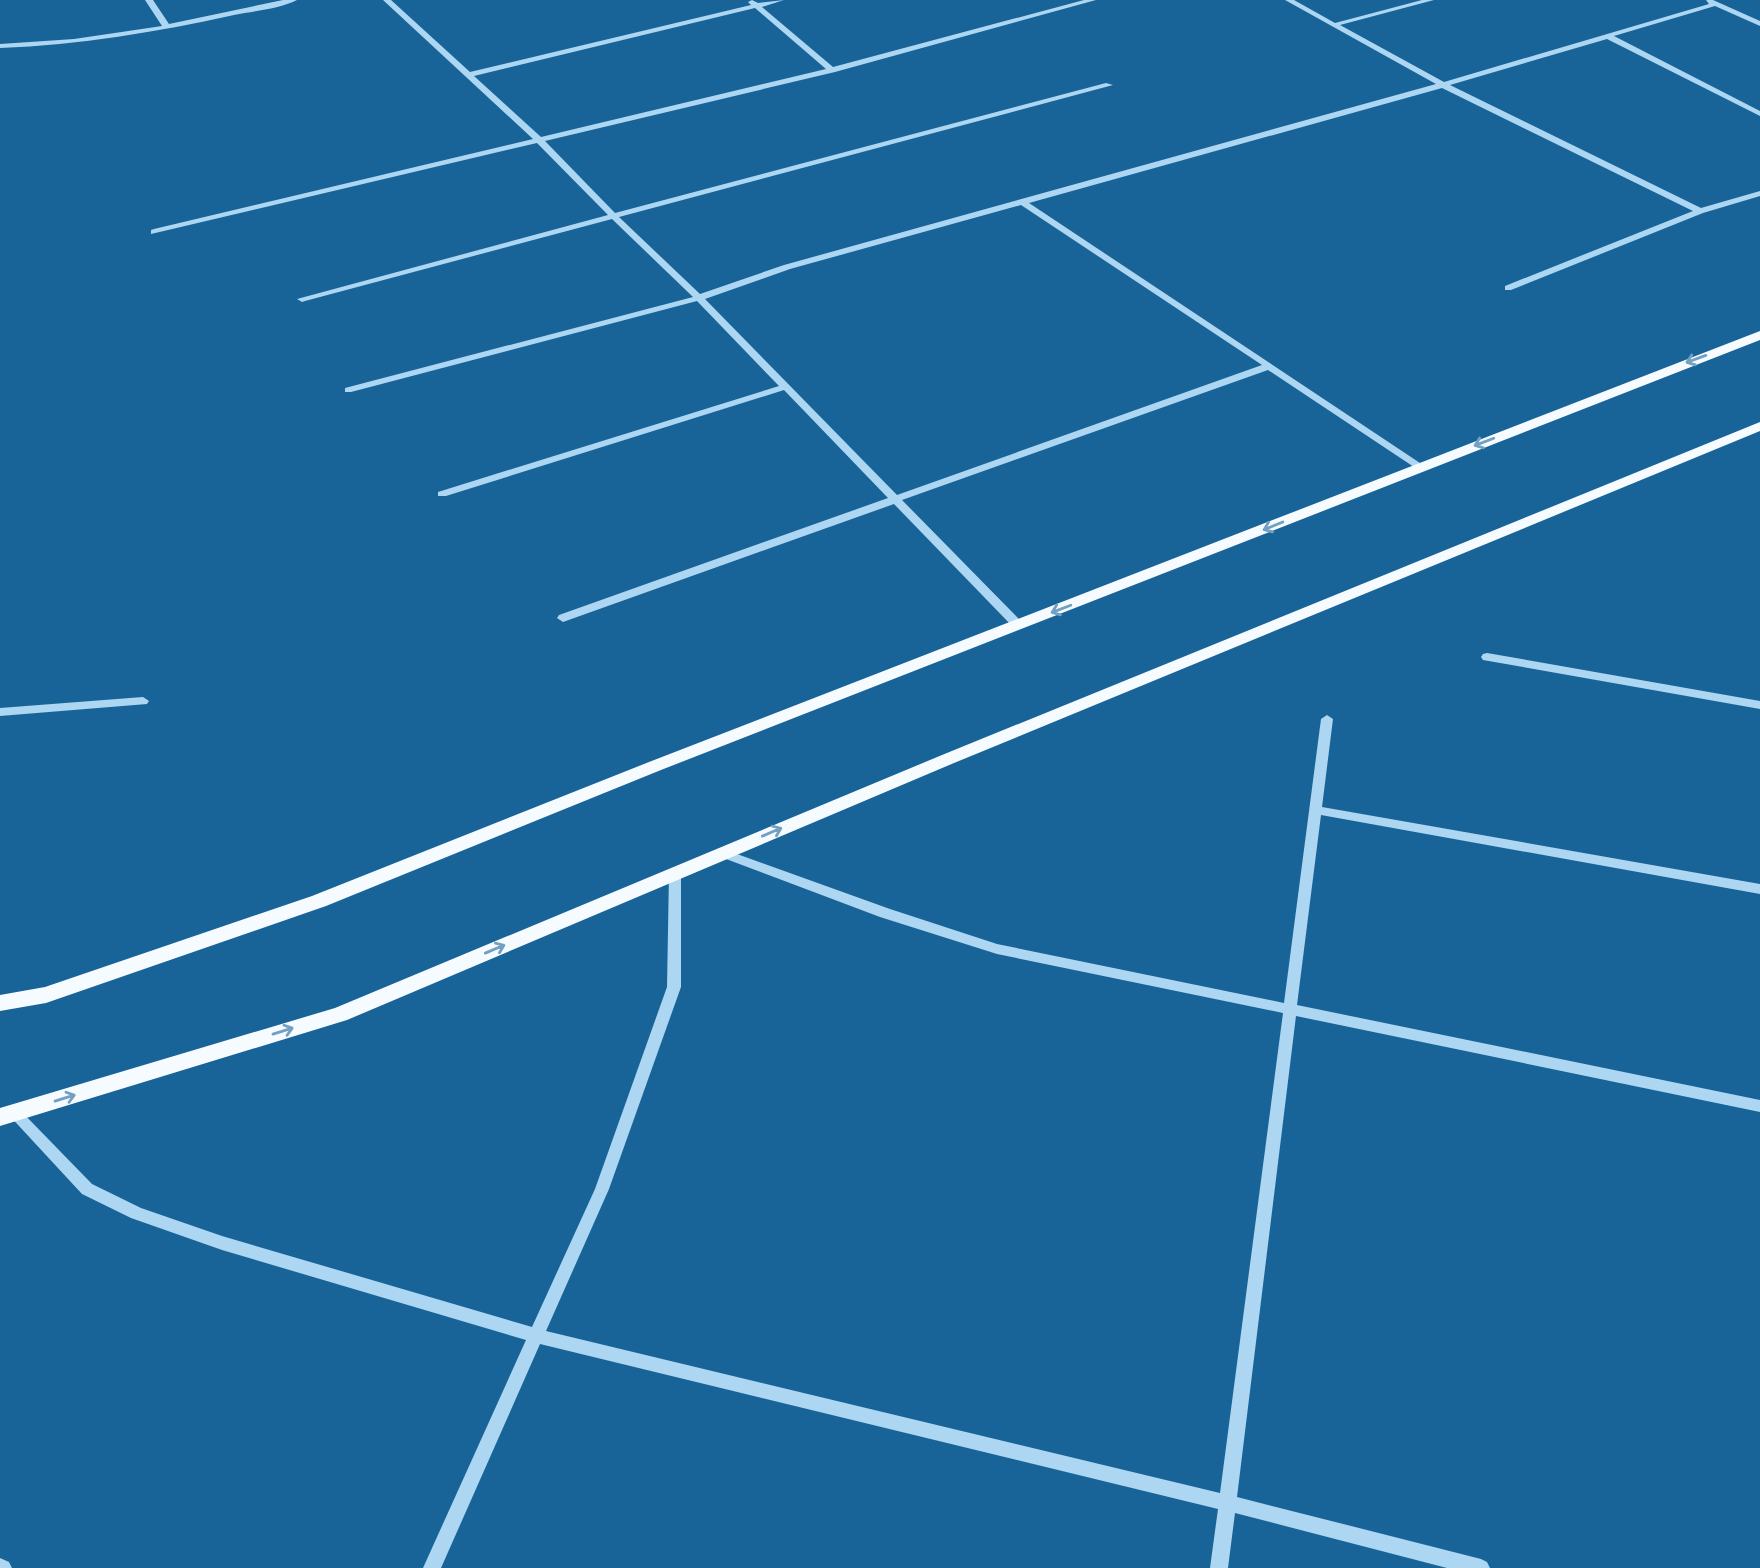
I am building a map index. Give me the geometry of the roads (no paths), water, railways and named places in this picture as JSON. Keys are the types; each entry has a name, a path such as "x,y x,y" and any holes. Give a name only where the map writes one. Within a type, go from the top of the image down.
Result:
{"main road":[{"path":"0,1003 46,995 319,901 1760,335"},
{"path":"7,1115 340,1014 722,853 1760,426"}],"street":[{"path":"149,0 167,27"},
{"path":"0,46 50,46 167,27 293,0"},
{"path":"387,0 539,140 699,298 1017,625"},
{"path":"468,75 752,3 780,0"},
{"path":"154,232 832,70 1092,0"},
{"path":"1289,0 1443,85 1700,211"},
{"path":"1334,25 1430,0"},
{"path":"1706,0 1760,24"},
{"path":"752,3 832,70"},
{"path":"348,390 699,298 787,267 1443,85 1716,4"},
{"path":"1608,36 1760,114"},
{"path":"302,299 1109,85"},
{"path":"1508,288 1700,211 1760,193"},
{"path":"1022,202 1421,467"},
{"path":"563,618 1269,366"},
{"path":"442,494 785,387"},
{"path":"1487,657 1760,705"},
{"path":"0,712 143,701"},
{"path":"1219,1568 1327,719"},
{"path":"1316,810 1760,889"},
{"path":"722,853 885,913 997,949 1760,1105"},
{"path":"432,1568 602,1189 674,987 675,873"},
{"path":"7,1115 87,1189 136,1213 222,1243 537,1336 1227,1503 1481,1568"}]}
